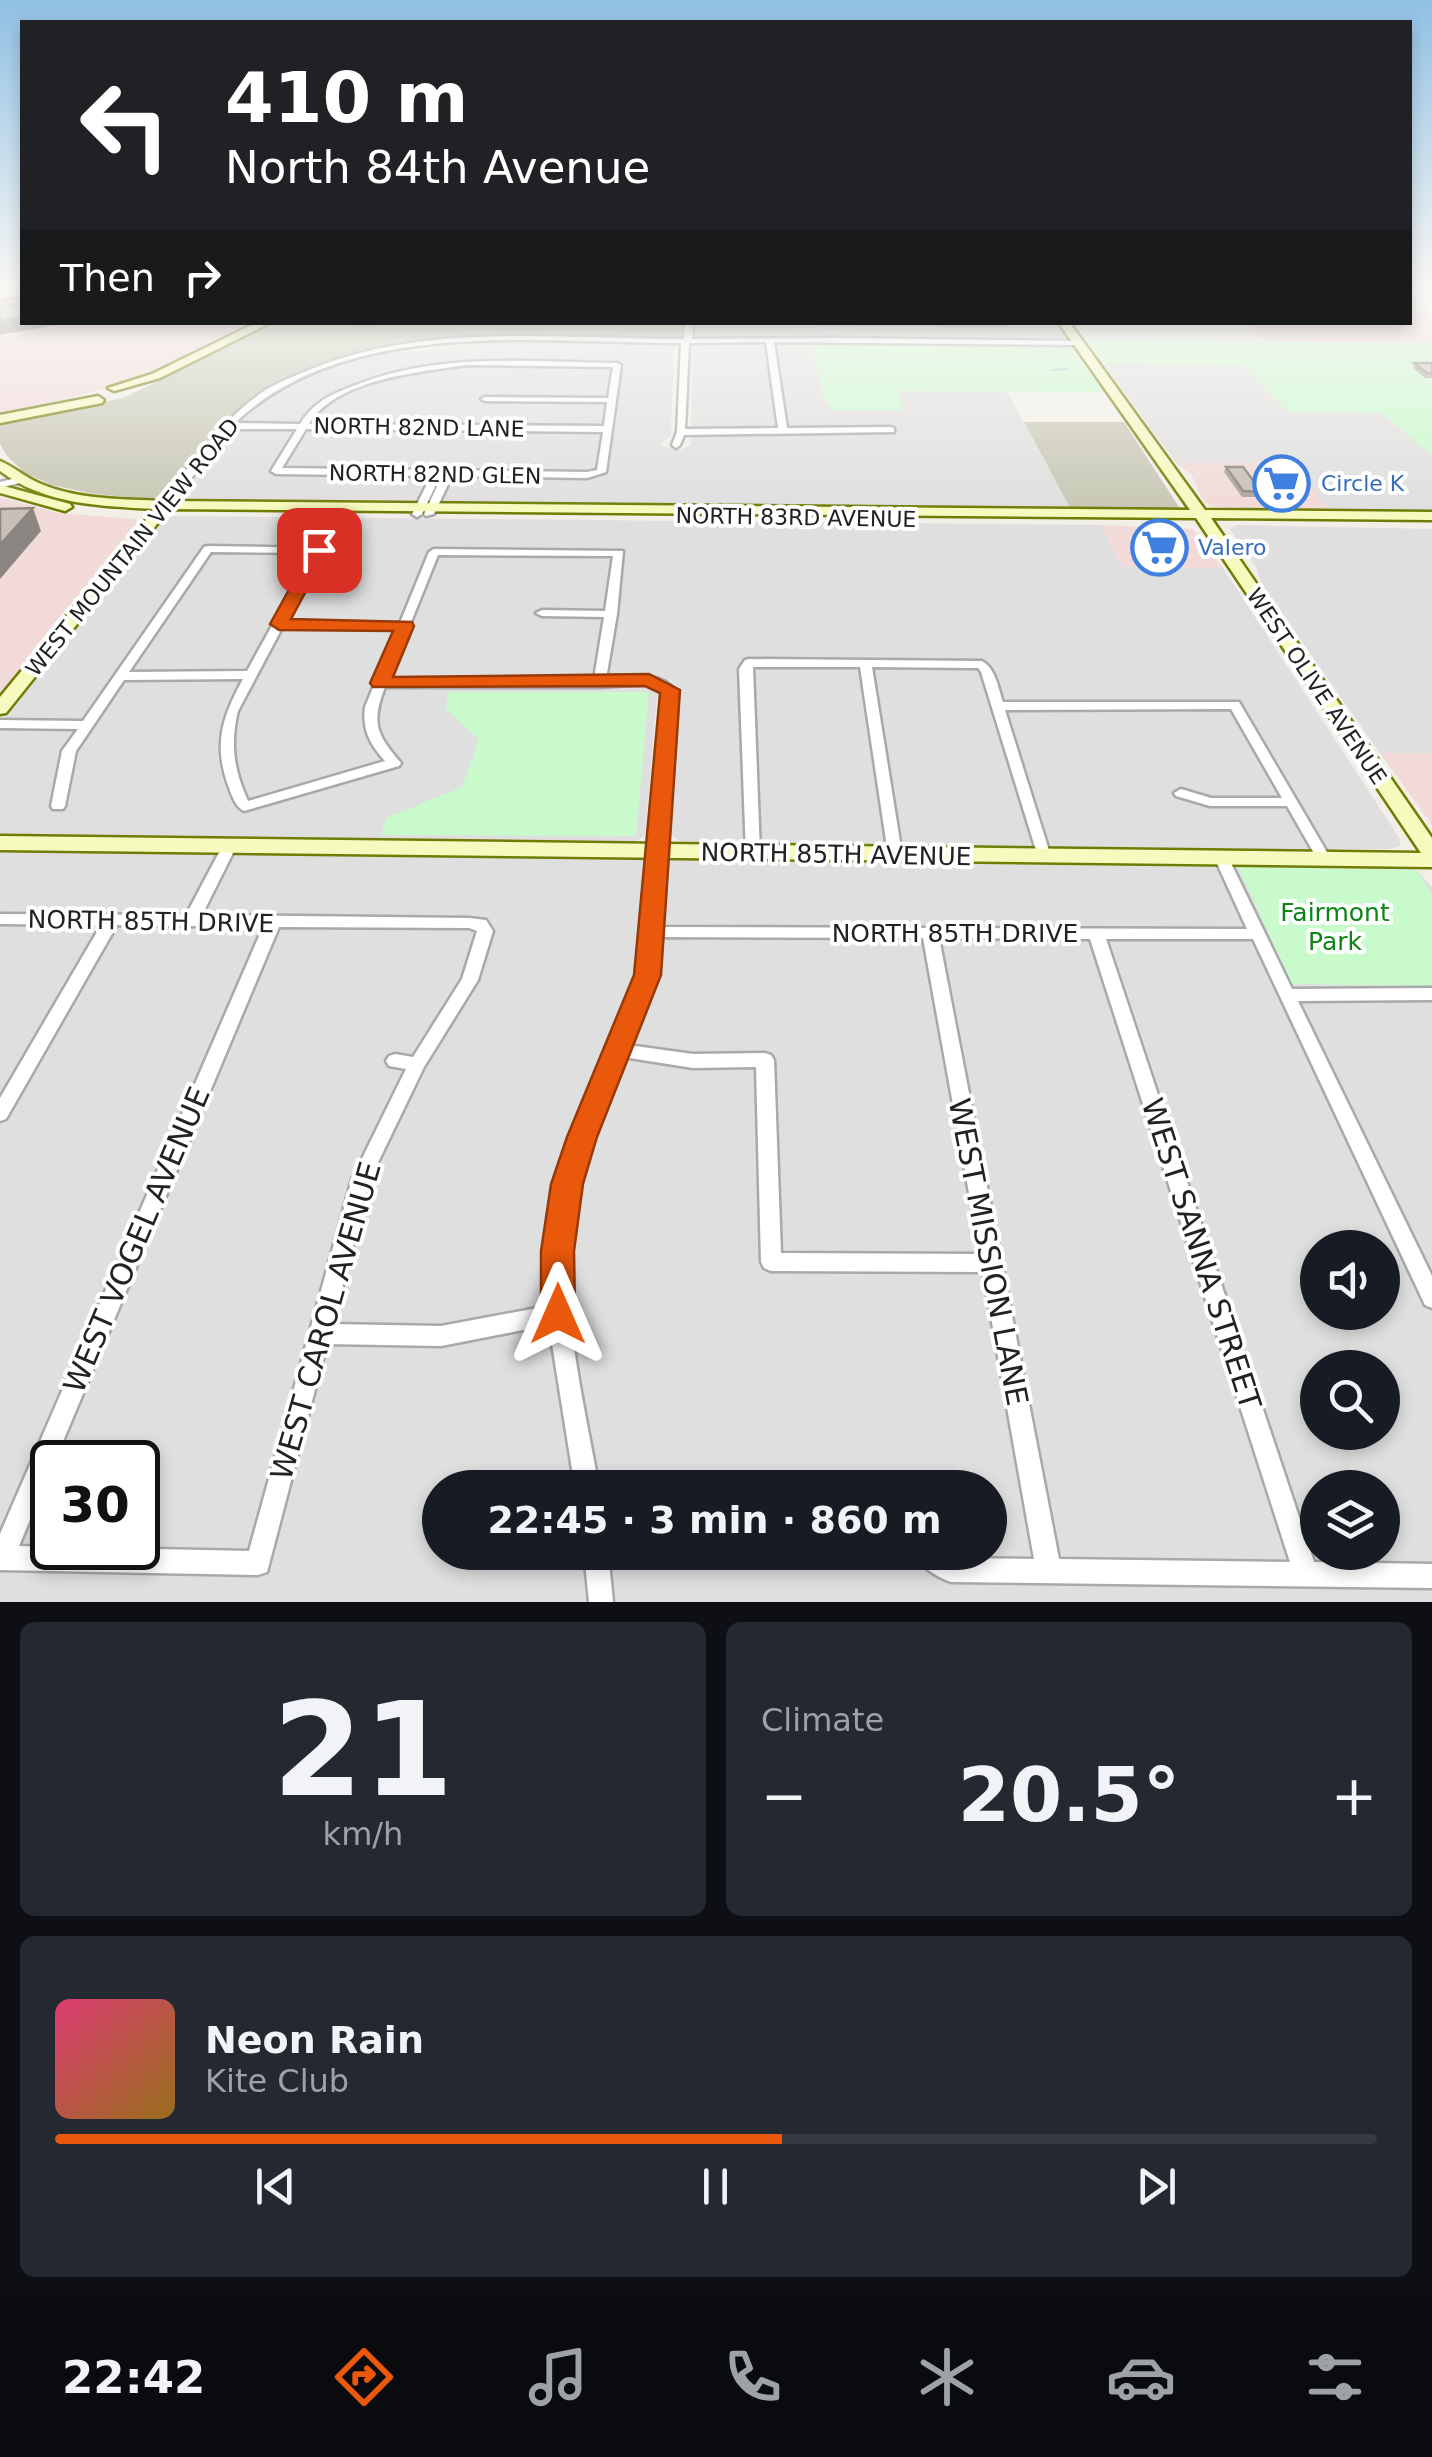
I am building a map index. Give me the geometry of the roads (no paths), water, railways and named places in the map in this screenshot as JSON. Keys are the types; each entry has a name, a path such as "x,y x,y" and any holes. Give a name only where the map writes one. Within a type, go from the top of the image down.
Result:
{"main road":[{"path":"0,419 120,390 185,362"},
{"name":"WEST OLIVE AVENUE","path":"1091,362 1432,857"},
{"path":"0,465 18,479 69,502"},
{"path":"0,485 69,502"},
{"name":"NORTH 83RD AVENUE","path":"69,502 162,508 1432,520"},
{"name":"WEST MOUNTAIN VIEW ROAD","path":"0,709 162,508"},
{"name":"NORTH 85TH AVENUE","path":"0,843 1222,859 1432,857"}],"street":[{"name":"WEST MOUNTAIN VIEW ROAD","path":"162,508 230,426 261,396 324,367 345,362"},
{"path":"676,445 681,432 685,362"},
{"path":"773,362 783,432"},
{"path":"302,426 318,406 359,384 401,372 454,364 614,364 608,429"},
{"path":"486,399 612,400"},
{"name":"NORTH 82ND LANE","path":"230,426 608,429"},
{"name":"NORTH 82ND GLEN","path":"302,426 276,471 594,474 601,472 608,429"},
{"path":"681,432 891,430"},
{"path":"425,510 442,474"},
{"path":"0,485 18,479"},
{"path":"58,806 63,769 83,729 208,550 319,550 226,731 226,760 244,807 394,763 374,740 371,707 434,552 619,553 599,684"},
{"path":"542,613 611,614"},
{"path":"279,624 405,626"},
{"path":"753,853 745,669 749,663 865,663 982,665 1044,857"},
{"path":"865,663 896,854"},
{"path":"120,676 252,675"},
{"path":"380,683 599,684 666,686 670,690 648,975 567,1184 558,1251 558,1314 584,1470"},
{"path":"997,706 1235,706 1324,859"},
{"path":"0,728 83,729"},
{"path":"1180,793 1210,802 1292,802"},
{"path":"191,921 230,846"},
{"path":"1222,859 1432,1298"},
{"name":"NORTH 85TH DRIVE","path":"0,919 481,924"},
{"path":"0,1114 112,920"},
{"name":"WEST VOGEL AVENUE","path":"1,1558 273,922"},
{"name":"WEST CAROL AVENUE","path":"1,1558 258,1562 361,1179 417,1064 470,980 485,931 481,924"},
{"name":"NORTH 85TH DRIVE","path":"652,932 1258,934"},
{"name":"WEST MISSION LANE","path":"930,933 1048,1572"},
{"name":"WEST SANNA STREET","path":"1096,933 1306,1575"},
{"path":"1288,995 1432,994"},
{"path":"618,1050 693,1061 765,1060 771,1262 989,1264"},
{"path":"395,1061 417,1064"},
{"path":"320,1334 441,1336 558,1314"},
{"path":"598,1570 601,1602"},
{"path":"951,1570 1432,1576"}],"waterway":[{"path":"1052,370 1067,369"}],"place":[{"name":"Circle K","path":"1282,483"},
{"name":"Valero","path":"1159,547"}],"park label":[{"name":"Fairmont Park","path":"1335,926"}]}
